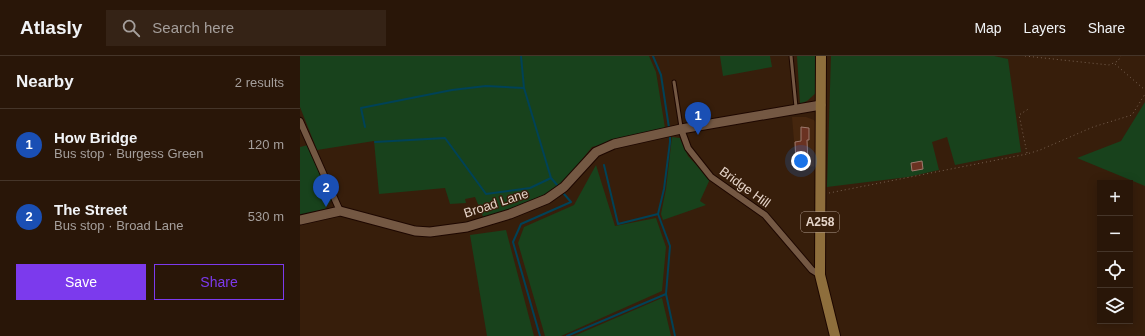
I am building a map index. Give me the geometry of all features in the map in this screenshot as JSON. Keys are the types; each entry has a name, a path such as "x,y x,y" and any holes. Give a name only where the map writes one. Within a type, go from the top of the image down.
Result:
{"main road":[{"name":"A258","path":"821,56 820,275 835,336"}],"street":[{"name":"Broad Lane","path":"300,220 340,211 415,231 430,232 467,227 510,214 547,199 564,187 588,160 603,148 673,130 821,105"},
{"path":"300,121 340,211"},
{"name":"Bridge Hill","path":"673,130 711,177 765,215 812,270 820,275"}],"lane":[{"path":"791,56 796,109"},
{"path":"673,130 674,82"}],"path":[{"path":"1025,56 1108,65 1115,63 1121,56"},
{"path":"1115,63 1145,90"},
{"path":"820,195 1027,154 1040,150 1093,127 1132,115 1145,94"},
{"path":"1027,154 1019,115 1030,108"}],"shaded area":[{"path":"792,117 806,117 814,120 819,128 819,166 808,167 808,163 796,164"}],"green space":[{"path":"300,56 649,56 656,72 665,128 592,147 567,178 549,193 484,219 475,197 465,199 466,203 450,204 445,188 379,194 374,141 317,150 300,107"},
{"path":"720,56 770,56 772,67 723,76"},
{"path":"797,56 818,56 817,92 807,101 800,104"},
{"path":"831,56 994,56 1008,59 1021,152 955,165 947,137 932,142 939,170 908,177 827,187"},
{"path":"1145,102 1145,186 1077,158 1121,141"},
{"path":"672,137 680,138 688,156 710,179 700,201 706,205 663,220 661,214 666,189"},
{"path":"308,145 332,199 325,209 300,215 300,147"},
{"path":"596,165 615,226 656,218 666,247 662,291 561,336 545,336 518,243 524,227 574,205"},
{"path":"506,230 534,336 487,336 470,235"},
{"path":"662,298 671,336 574,336"}],"building":[{"path":"801,127 809,128 809,140 807,140 808,163 796,164 795,142 801,141"},
{"path":"922,161 923,169 912,171 911,163"}],"waterway":[{"path":"375,142 445,138 486,194 530,188 551,178 524,88 521,56"},
{"path":"653,56 661,75 669,128"},
{"path":"365,127 361,108 452,90 486,86 524,88"},
{"path":"658,214 664,189 670,135"},
{"path":"604,165 618,224 658,214"},
{"path":"551,178 558,186"},
{"path":"540,336 513,242 521,224 571,202 564,194"},
{"path":"658,214 670,246 666,294 675,336"},
{"path":"567,336 666,294"}],"place":[{"name":"How Bridge","path":"698,135"},
{"name":"The Street","path":"326,207"}]}
